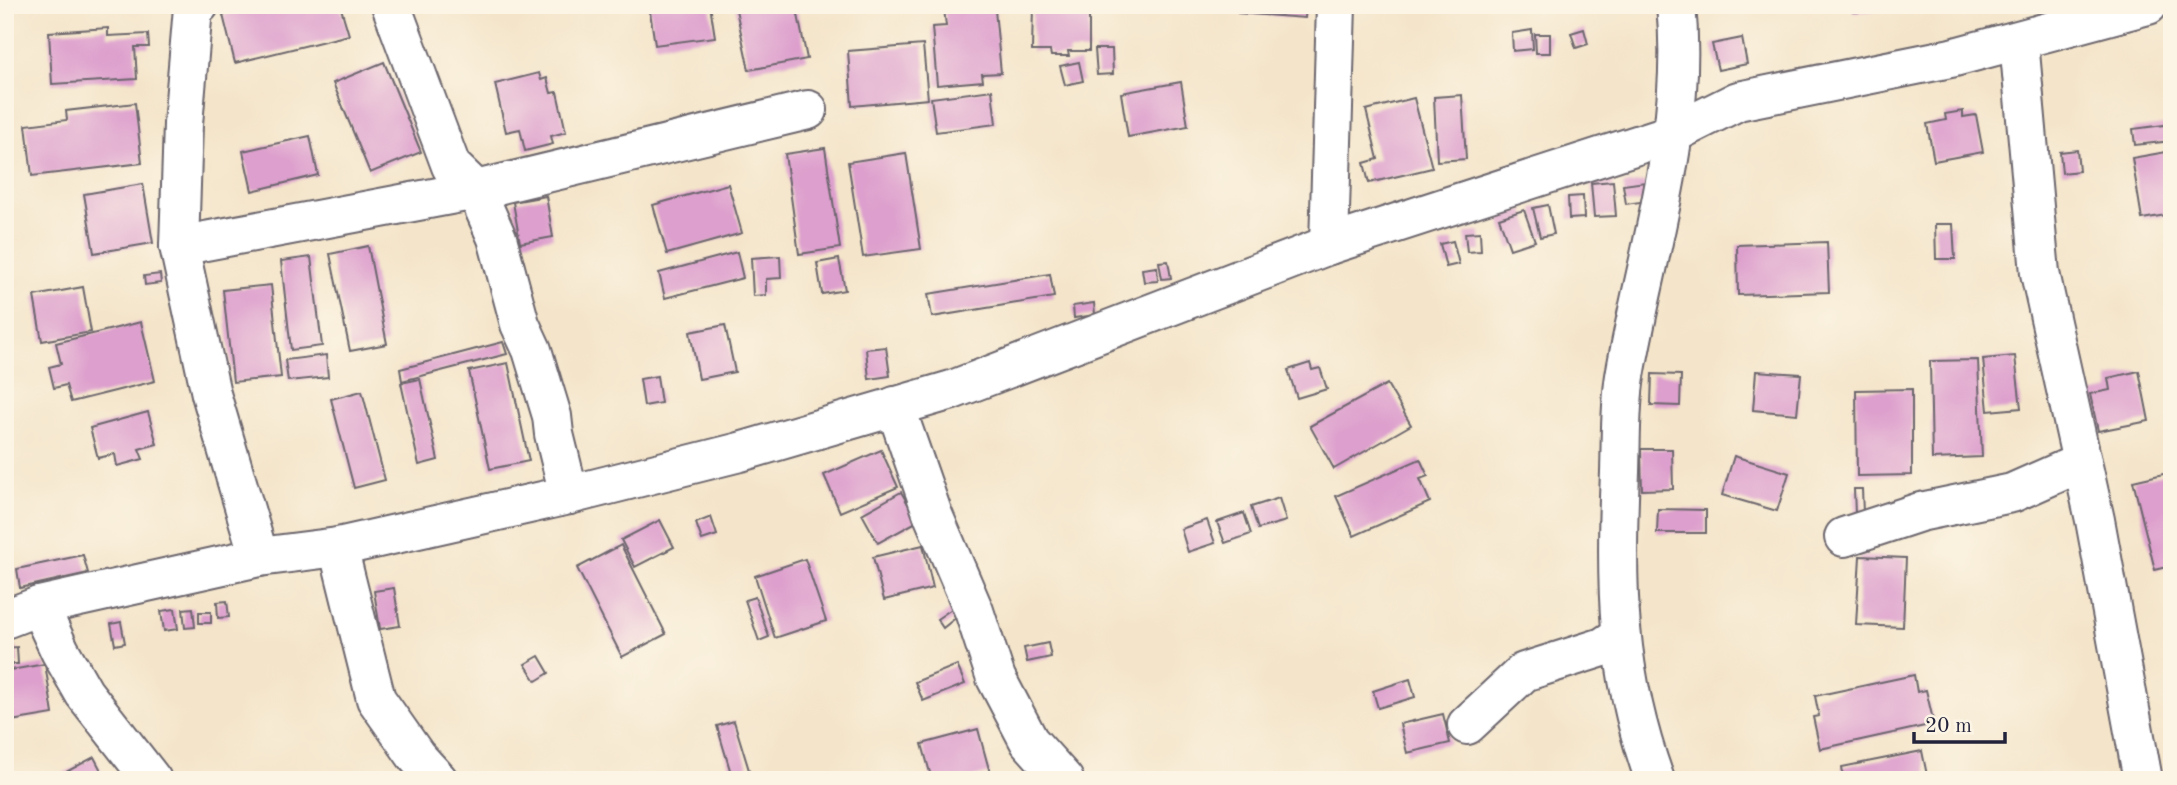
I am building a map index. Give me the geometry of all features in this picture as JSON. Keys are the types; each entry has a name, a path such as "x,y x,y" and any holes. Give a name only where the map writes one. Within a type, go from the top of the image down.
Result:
{"street":[{"path":"199,5 192,8 183,124 179,246 211,394 259,557"},
{"path":"391,5 451,166 476,190 498,238 520,324 532,350 552,416 569,495"},
{"path":"1329,245 1336,5"},
{"path":"1655,780 1624,667 1616,575 1624,380 1674,133 1679,33 1676,5"},
{"path":"22,612 259,557 338,547 569,495 740,452 952,390 1329,245 1674,133 1738,102 2019,41 2148,5"},
{"path":"2019,41 2040,273 2082,462 2143,780"},
{"path":"179,246 476,190 808,110"},
{"path":"895,406 933,516 974,611 996,678 1029,741 1064,780"},
{"path":"1844,537 1920,512 2012,493 2082,462"},
{"path":"338,547 376,699 415,755 438,780"},
{"path":"22,612 60,651 84,693 152,780"},
{"path":"1467,725 1524,672 1604,647 1621,635"}],"building":[{"path":"262,5 340,5 349,35 235,63 223,15"},
{"path":"649,5 710,5 715,37 655,45"},
{"path":"735,5 796,5 807,59 749,70"},
{"path":"957,5 978,5 978,11 995,10 1001,73 982,74 983,81 937,85 932,27 946,26 944,9 957,8"},
{"path":"1033,5 1089,5 1089,51 1068,51 1069,56 1051,56 1050,51 1032,51"},
{"path":"1239,5 1306,5 1305,18 1238,13"},
{"path":"1853,5 1877,5 1878,11 1853,12"},
{"path":"108,28 108,36 148,34 149,47 135,47 137,79 52,84 49,32"},
{"path":"1584,29 1588,44 1576,48 1571,33"},
{"path":"1532,30 1533,49 1513,51 1512,33"},
{"path":"1535,34 1550,34 1550,53 1536,53"},
{"path":"1742,38 1747,64 1718,70 1712,44"},
{"path":"923,45 928,99 852,106 848,51"},
{"path":"1095,49 1112,49 1113,74 1097,75"},
{"path":"384,62 421,152 370,173 333,83"},
{"path":"1079,62 1083,81 1065,85 1060,66"},
{"path":"539,73 541,80 547,78 551,93 557,92 566,132 551,136 553,144 525,151 520,129 506,132 495,84"},
{"path":"1181,82 1188,126 1128,137 1121,93"},
{"path":"5,88 14,129 5,131"},
{"path":"992,90 996,124 936,132 931,98"},
{"path":"1462,95 1466,159 1437,161 1434,97"},
{"path":"1414,98 1432,168 1369,183 1364,163 1378,159 1366,110"},
{"path":"135,103 142,163 32,176 26,125 67,120 66,111"},
{"path":"1963,111 1963,117 1976,115 1983,152 1934,161 1927,124 1946,120 1945,114"},
{"path":"2172,124 2172,141 2135,145 2133,129"},
{"path":"310,136 318,175 252,191 243,151"},
{"path":"825,148 840,248 799,254 785,154"},
{"path":"2077,150 2079,171 2062,173 2060,152"},
{"path":"2172,151 2172,214 2142,219 2132,158"},
{"path":"906,153 921,249 863,257 848,162"},
{"path":"1613,181 1616,216 1594,217 1591,183"},
{"path":"1645,182 1648,201 1626,204 1623,185"},
{"path":"143,184 153,243 94,253 84,194"},
{"path":"728,184 742,233 667,254 653,205"},
{"path":"546,196 553,237 520,243 513,202"},
{"path":"1583,196 1584,218 1569,219 1568,197"},
{"path":"1548,205 1554,234 1540,237 1533,208"},
{"path":"1524,210 1535,241 1510,249 1499,218"},
{"path":"1935,224 1953,224 1955,259 1936,259"},
{"path":"1480,232 1481,251 1467,252 1465,233"},
{"path":"1453,241 1459,264 1446,267 1440,244"},
{"path":"1827,242 1829,292 1738,295 1737,245"},
{"path":"368,246 387,344 350,351 330,254"},
{"path":"737,252 743,278 665,298 659,273"},
{"path":"780,256 781,278 766,279 766,295 753,296 751,258"},
{"path":"311,257 322,346 291,350 281,261"},
{"path":"839,259 845,290 822,294 817,263"},
{"path":"1168,261 1171,278 1162,279 1159,262"},
{"path":"1157,267 1158,281 1144,282 1142,269"},
{"path":"160,274 161,283 145,285 144,276"},
{"path":"1050,274 1054,297 932,317 928,294"},
{"path":"271,285 281,377 233,382 223,290"},
{"path":"83,287 91,332 42,341 34,296"},
{"path":"1094,303 1095,315 1074,318 1073,306"},
{"path":"141,322 155,381 71,402 66,385 54,388 49,367 61,364 56,343"},
{"path":"725,325 735,372 699,379 690,332"},
{"path":"503,342 507,354 402,381 400,369"},
{"path":"886,347 890,376 869,379 866,349"},
{"path":"326,355 328,377 288,381 285,360"},
{"path":"2015,356 2021,408 1988,411 1983,359"},
{"path":"1978,360 1982,457 1932,459 1930,361"},
{"path":"508,363 529,461 490,469 469,371"},
{"path":"1310,363 1312,370 1320,368 1327,389 1297,398 1288,370"},
{"path":"1756,371 1801,374 1797,414 1753,410"},
{"path":"2139,371 2149,421 2098,431 2090,394 2110,390 2108,378"},
{"path":"1652,374 1681,375 1680,406 1651,405"},
{"path":"657,376 661,403 644,406 640,379"},
{"path":"420,379 438,460 419,465 401,383"},
{"path":"1387,384 1411,425 1334,469 1310,426"},
{"path":"1912,389 1912,475 1857,476 1856,390"},
{"path":"362,391 385,480 354,488 331,399"},
{"path":"148,412 157,444 139,449 143,459 117,466 115,454 98,458 90,428"},
{"path":"1641,449 1672,449 1673,489 1642,490"},
{"path":"881,450 898,487 840,512 824,475"},
{"path":"1734,456 1789,473 1777,511 1722,495"},
{"path":"1420,459 1428,476 1420,479 1430,502 1354,536 1336,496"},
{"path":"2172,472 2172,566 2155,570 2133,481"},
{"path":"1854,489 1862,489 1863,513 1855,514"},
{"path":"901,492 918,521 878,543 862,514"},
{"path":"1279,498 1286,521 1258,529 1251,507"},
{"path":"1658,509 1706,510 1706,533 1657,533"},
{"path":"1244,513 1251,534 1225,543 1217,522"},
{"path":"711,517 717,535 702,540 696,523"},
{"path":"660,520 674,547 635,567 621,540"},
{"path":"1207,520 1215,543 1188,552 1181,529"},
{"path":"621,545 666,634 622,657 577,568"},
{"path":"923,545 933,588 884,600 873,557"},
{"path":"83,555 88,573 20,588 17,569"},
{"path":"1860,556 1906,558 1903,627 1856,625"},
{"path":"805,559 826,621 775,638 755,576"},
{"path":"394,588 400,626 380,629 374,591"},
{"path":"755,597 769,637 759,641 745,600"},
{"path":"227,601 229,617 218,618 217,602"},
{"path":"193,608 195,627 185,628 183,609"},
{"path":"953,608 959,615 943,628 937,619"},
{"path":"175,609 178,629 164,631 161,611"},
{"path":"199,612 211,612 211,623 199,623"},
{"path":"121,622 125,643 115,645 111,624"},
{"path":"1048,643 1051,657 1027,662 1024,648"},
{"path":"17,647 18,664 7,664 6,648"},
{"path":"539,656 549,673 536,681 525,664"},
{"path":"45,664 53,714 5,722 5,671"},
{"path":"957,665 965,684 923,701 915,682"},
{"path":"1914,675 1917,692 1926,690 1934,724 1820,749 1813,717 1819,716 1815,696"},
{"path":"1410,679 1415,697 1378,708 1373,691"},
{"path":"1443,714 1450,743 1407,753 1400,724"},
{"path":"734,721 752,780 733,780 717,726"},
{"path":"978,729 990,773 964,780 932,780 922,744"},
{"path":"1922,751 1928,780 1844,780 1842,767"},
{"path":"94,757 106,780 51,780"}]}
